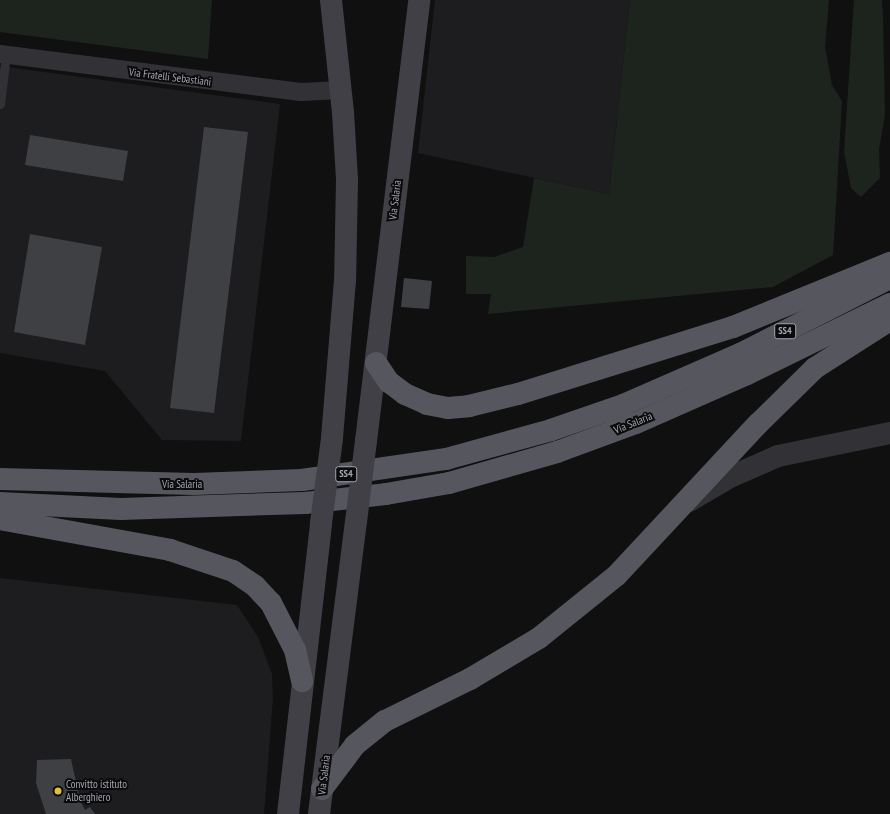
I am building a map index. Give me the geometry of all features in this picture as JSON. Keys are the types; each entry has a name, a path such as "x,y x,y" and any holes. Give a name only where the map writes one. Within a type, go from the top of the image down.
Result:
{"highway":[{"path":"376,363 389,382 405,394 427,404 448,408 469,406 518,394 733,327 890,263"},
{"name":"Via Salaria","path":"0,479 194,484 302,480 446,459 550,430 623,405 740,354 890,278"},
{"name":"Via Salaria","path":"0,504 121,509 305,503 386,494 449,483 557,452 636,423 747,374 890,304"},
{"path":"322,789 355,745 385,721 470,679 546,633 618,575 758,424 815,368 890,320"},
{"path":"0,519 170,550 233,570 255,586 271,603 295,650 302,681"}],"main road":[{"path":"288,814 302,681 332,438 341,348 347,218 347,150 331,0"},
{"name":"Via Salaria","path":"319,814 376,363 419,0"}],"street":[{"name":"Via Fratelli Sebastiani","path":"3,54 301,92 341,90"},
{"path":"680,507 730,476 778,456 890,433"}],"lane":[{"path":"0,104 3,54"}],"shaded area":[{"path":"0,0 212,0 208,59 0,32"},
{"path":"435,0 630,0 609,194 418,153"},
{"path":"630,0 829,0 825,47 832,85 842,101 833,255 773,287 488,314 491,294 466,294 466,256 494,257 523,247 534,178 609,194"},
{"path":"854,0 882,0 883,17 885,115 879,149 880,178 861,197 851,188 844,152"},
{"path":"0,66 280,104 241,441 162,440 105,371 0,353"},
{"path":"0,578 237,605 258,637 272,674 273,699 264,814 0,814"}],"building":[{"path":"204,127 248,132 214,413 170,408"},
{"path":"30,135 128,151 123,181 25,165"},
{"path":"30,234 102,247 85,345 14,332"},
{"path":"404,278 432,281 429,309 401,307"},
{"name":"Convitto istituto Alberghiero","path":"71,759 80,800 85,810 90,807 95,814 46,814 36,783 37,760"}],"place":[{"name":"Convitto istituto Alberghiero","path":"58,791"}]}
